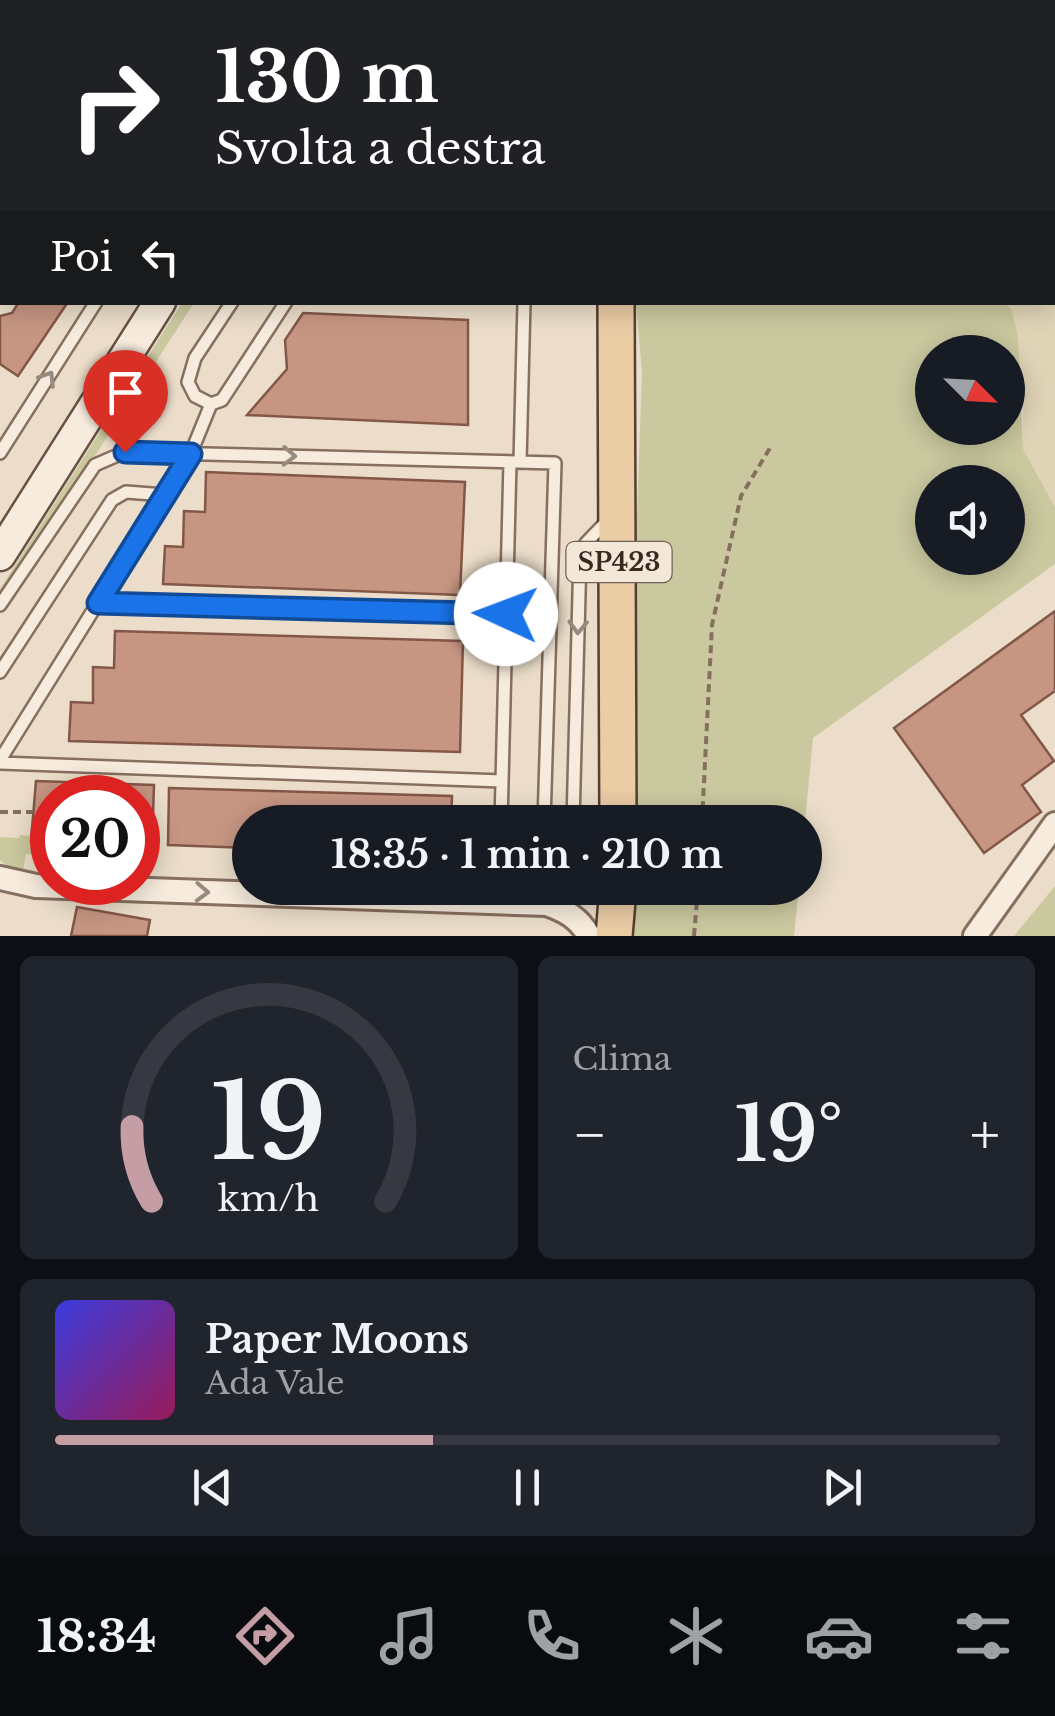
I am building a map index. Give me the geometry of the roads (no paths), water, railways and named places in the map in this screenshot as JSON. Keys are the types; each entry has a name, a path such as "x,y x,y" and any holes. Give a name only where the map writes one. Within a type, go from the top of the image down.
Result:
{"main road":[{"path":"0,555 158,305"},
{"name":"SP423","path":"616,305 618,805"},
{"path":"614,936 617,905"}],"street":[{"path":"976,936 1055,824"},
{"path":"0,878 36,886 232,890"},
{"path":"562,905 589,936"}],"lane":[{"path":"0,453 94,305"},
{"path":"230,305 195,358 188,382 195,396 211,404 222,400 284,305"},
{"path":"501,805 506,614 524,305"},
{"path":"211,404 191,454 0,762 502,780"},
{"path":"0,605 94,464 125,452 555,464 545,805"},
{"path":"0,672 112,500 126,492 165,495"},
{"path":"573,805 580,555 586,543 619,509"},
{"path":"98,603 506,614"}]}
